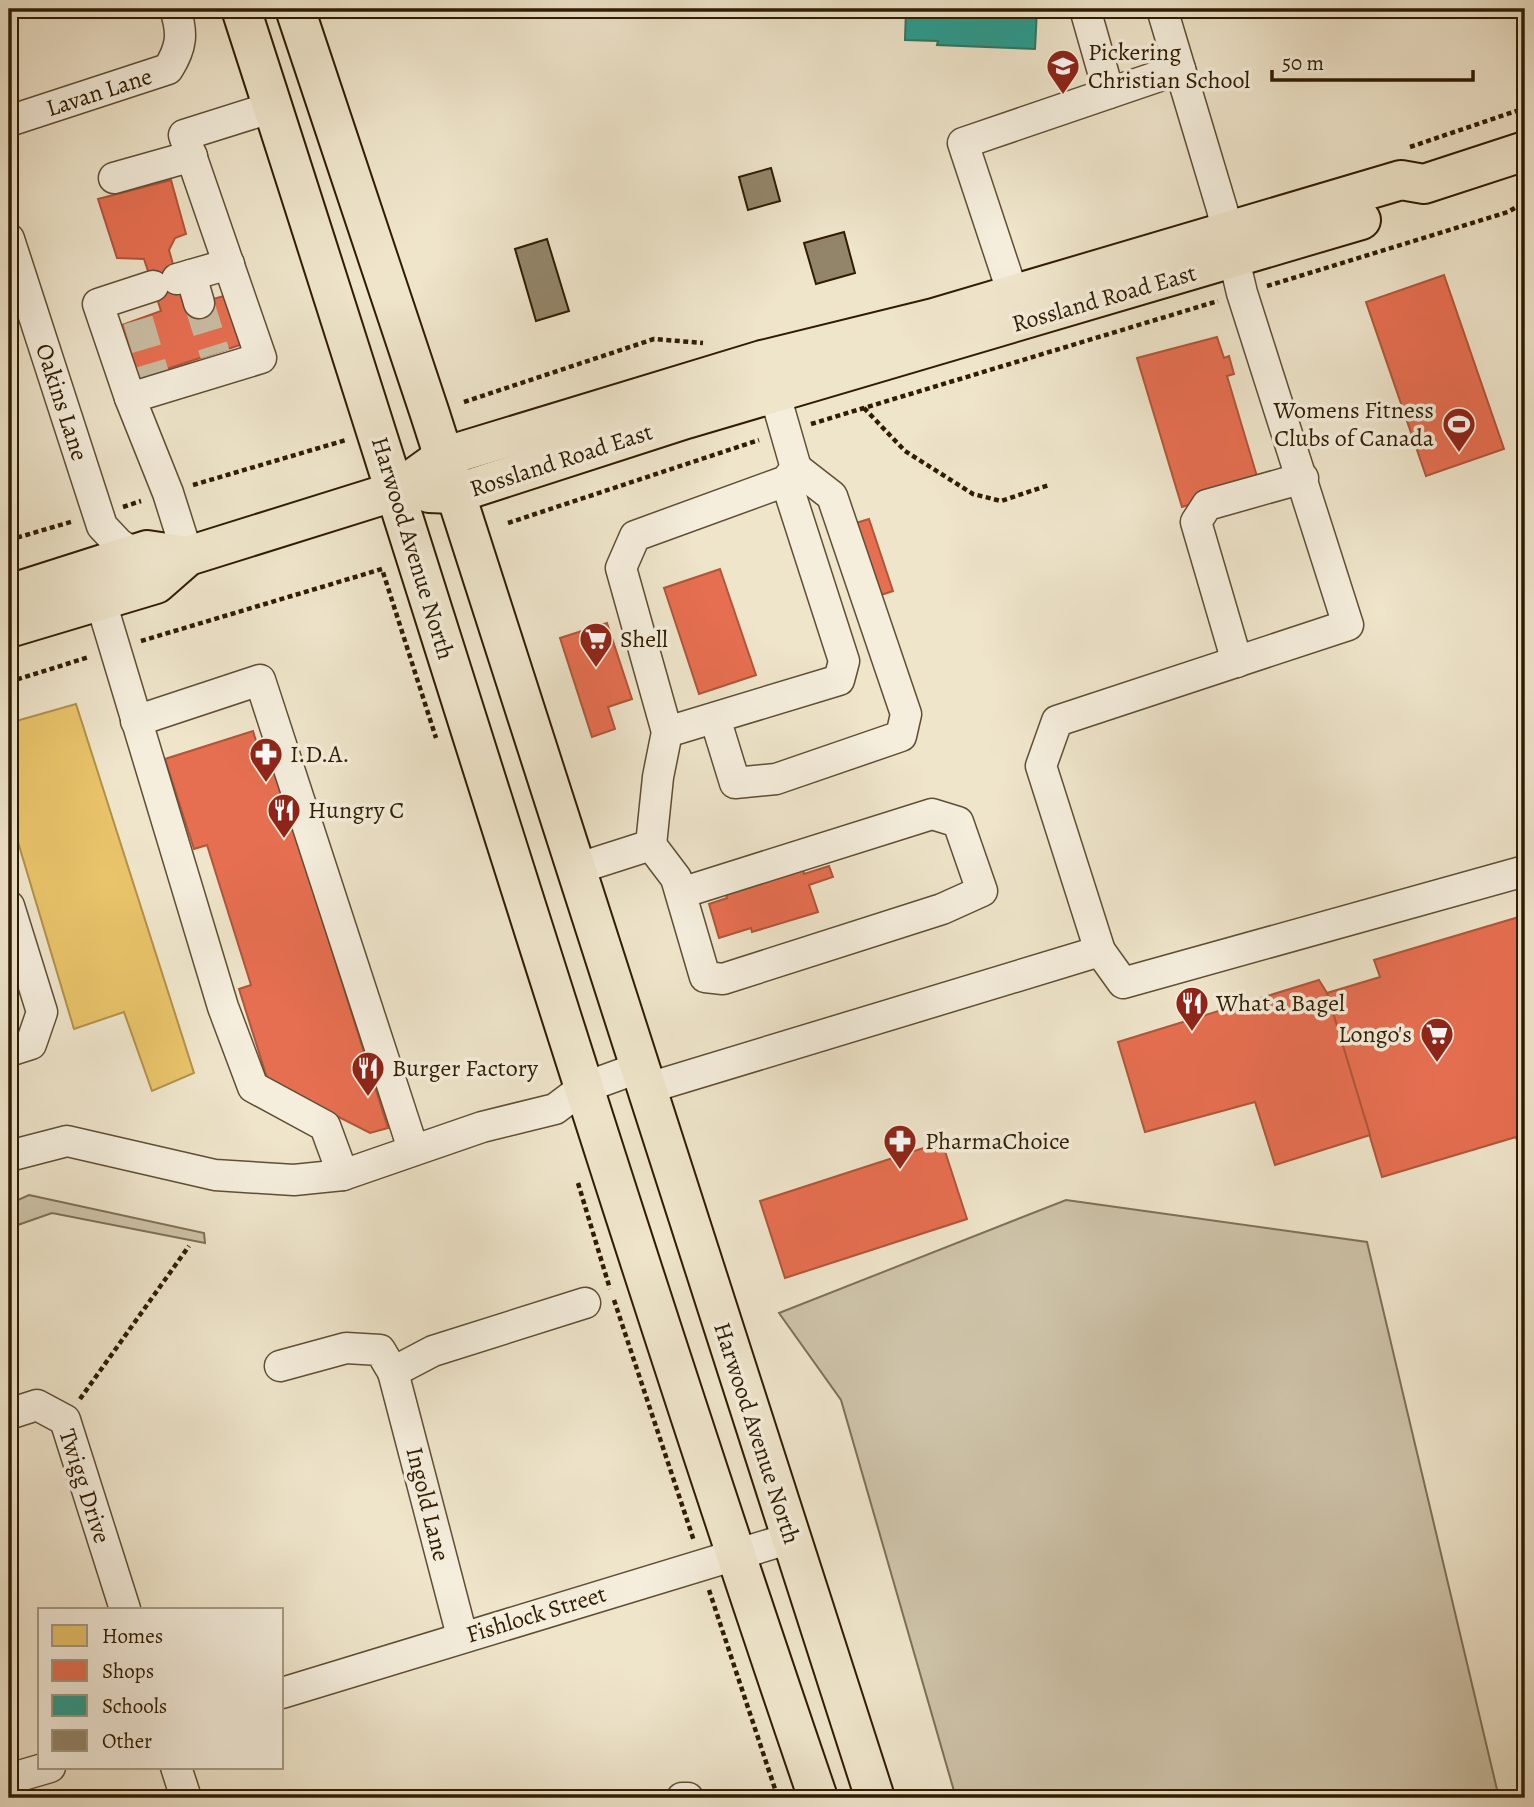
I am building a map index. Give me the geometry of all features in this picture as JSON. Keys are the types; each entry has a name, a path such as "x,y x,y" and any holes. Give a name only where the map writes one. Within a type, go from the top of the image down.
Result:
{"main road":[{"name":"Harwood Avenue North","path":"241,9 396,491 569,1098 602,1147 735,1555 818,1798"},
{"name":"Harwood Avenue North","path":"295,9 443,457 875,1798"},
{"name":"Rossland Road East","path":"396,491 454,494 686,419 1235,262 1401,180 1424,184 1525,151"},
{"name":"Rossland Road East","path":"396,491 443,457 762,360 934,318 1013,294 1235,262"},
{"path":"9,594 93,586 156,584 188,556 396,491"},
{"path":"9,628 93,586 135,554 147,550 188,556"}],"street":[{"name":"Lavan Lane","path":"9,121 168,69 178,54 182,32 175,9"},
{"path":"1085,9 1110,93"},
{"path":"1162,9 1235,262 1348,625 1057,721 1041,766 1100,951 1123,983 1525,871"},
{"path":"1013,294 963,143 1180,69"},
{"path":"130,398 156,382 218,362 261,358 184,135 273,107"},
{"path":"114,178 192,156"},
{"name":"Oakins Lane","path":"9,239 102,526 119,544 135,554"},
{"path":"188,556 168,493 130,398 98,304 157,291 229,264"},
{"path":"157,291 199,303"},
{"path":"667,733 839,680 844,661 791,475 788,431 775,395"},
{"path":"681,893 932,814 958,822 982,891 942,908 723,979 705,977 676,878 651,845 658,777 667,733 621,568 635,536 791,475 832,496 906,714 901,736 776,779 735,783 715,718"},
{"path":"1237,662 1196,522 1198,516 1207,505 1303,478"},
{"path":"102,526 93,586 223,1007 253,1087 326,1126 343,1175"},
{"path":"136,721 260,680 413,1149"},
{"path":"576,869 651,845"},
{"path":"9,906 42,1012 31,1044 9,1051"},
{"path":"9,1156 67,1141 215,1175 294,1180 343,1175 569,1098 1100,951"},
{"path":"280,1366 346,1348 380,1350 393,1372 433,1351 585,1303"},
{"name":"Ingold Lane","path":"393,1372 463,1636"},
{"name":"Twigg Drive","path":"9,1414 37,1405 65,1420 125,1608"},
{"name":"Fishlock Street","path":"284,1692 791,1538"},
{"path":"9,1779 43,1769"},
{"path":"177,1769 186,1798"},
{"path":"682,1798 688,1798"}],"path":[{"path":"508,523 864,408 1235,262 1508,212 1525,202"},
{"path":"864,408 905,451 973,494 1001,501 1049,485"},
{"path":"9,682 382,569"},
{"path":"65,1420 189,1246"}],"shaded area":[{"path":"1525,404 1525,528 1519,509"},
{"path":"29,1195 204,1233 205,1243 52,1213 9,1228 9,1204"},
{"path":"1066,1200 1367,1242 1499,1798 956,1798 841,1400 779,1313"}],"building: Homes":[{"path":"76,704 194,1073 152,1091 124,1012 74,1029 9,812 9,723"}],"building: Shops":[{"path":"171,180 186,234 175,238 169,250 185,307 231,294 246,343 136,379 119,326 161,311 144,259 117,258 98,199"},
{"path":"1444,275 1504,449 1426,476 1366,302"},
{"path":"1217,337 1224,358 1229,356 1234,374 1227,376 1259,483 1182,507 1137,358"},
{"path":"869,519 893,591 853,604 829,531"},
{"path":"720,569 756,675 699,694 664,588"},
{"name":"Shell","path":"607,623 632,699 608,707 615,729 592,737 560,638"},
{"path":"253,731 262,761 271,758 388,1128 370,1133 268,1081 239,989 251,985 207,845 194,849 165,759"},
{"path":"829,866 833,877 809,885 818,912 752,932 751,928 719,938 709,904 727,898 726,894 803,869 804,874"},
{"name":"Longo's","path":"1522,916 1525,927 1525,1168 1516,1137 1382,1177 1327,993 1380,977 1374,960"},
{"path":"1319,980 1327,993 1370,1135 1275,1165 1255,1102 1145,1132 1118,1042"},
{"path":"942,1142 967,1219 785,1278 760,1201"}],"building: Schools":[{"path":"906,9 1037,9 1035,49 937,45 938,41 905,40"}],"building: Other":[{"path":"771,168 780,201 748,210 739,177"},
{"path":"844,232 855,273 816,284 804,243"},
{"path":"547,239 569,311 536,321 515,249"}],"tunnel":[{"path":"199,303 215,354"},
{"path":"138,320 154,374"}],"place":[{"name":"Pickering Christian School","path":"1063,96"},
{"name":"Womens Fitness Clubs of Canada","path":"1459,454"},
{"name":"Shell","path":"596,669"},
{"name":"I.D.A.","path":"266,784"},
{"name":"Hungry C","path":"284,840"},
{"name":"What a Bagel","path":"1192,1033"},
{"name":"Longo's","path":"1437,1064"},
{"name":"Burger Factory","path":"368,1098"},
{"name":"PharmaChoice","path":"900,1171"}]}
